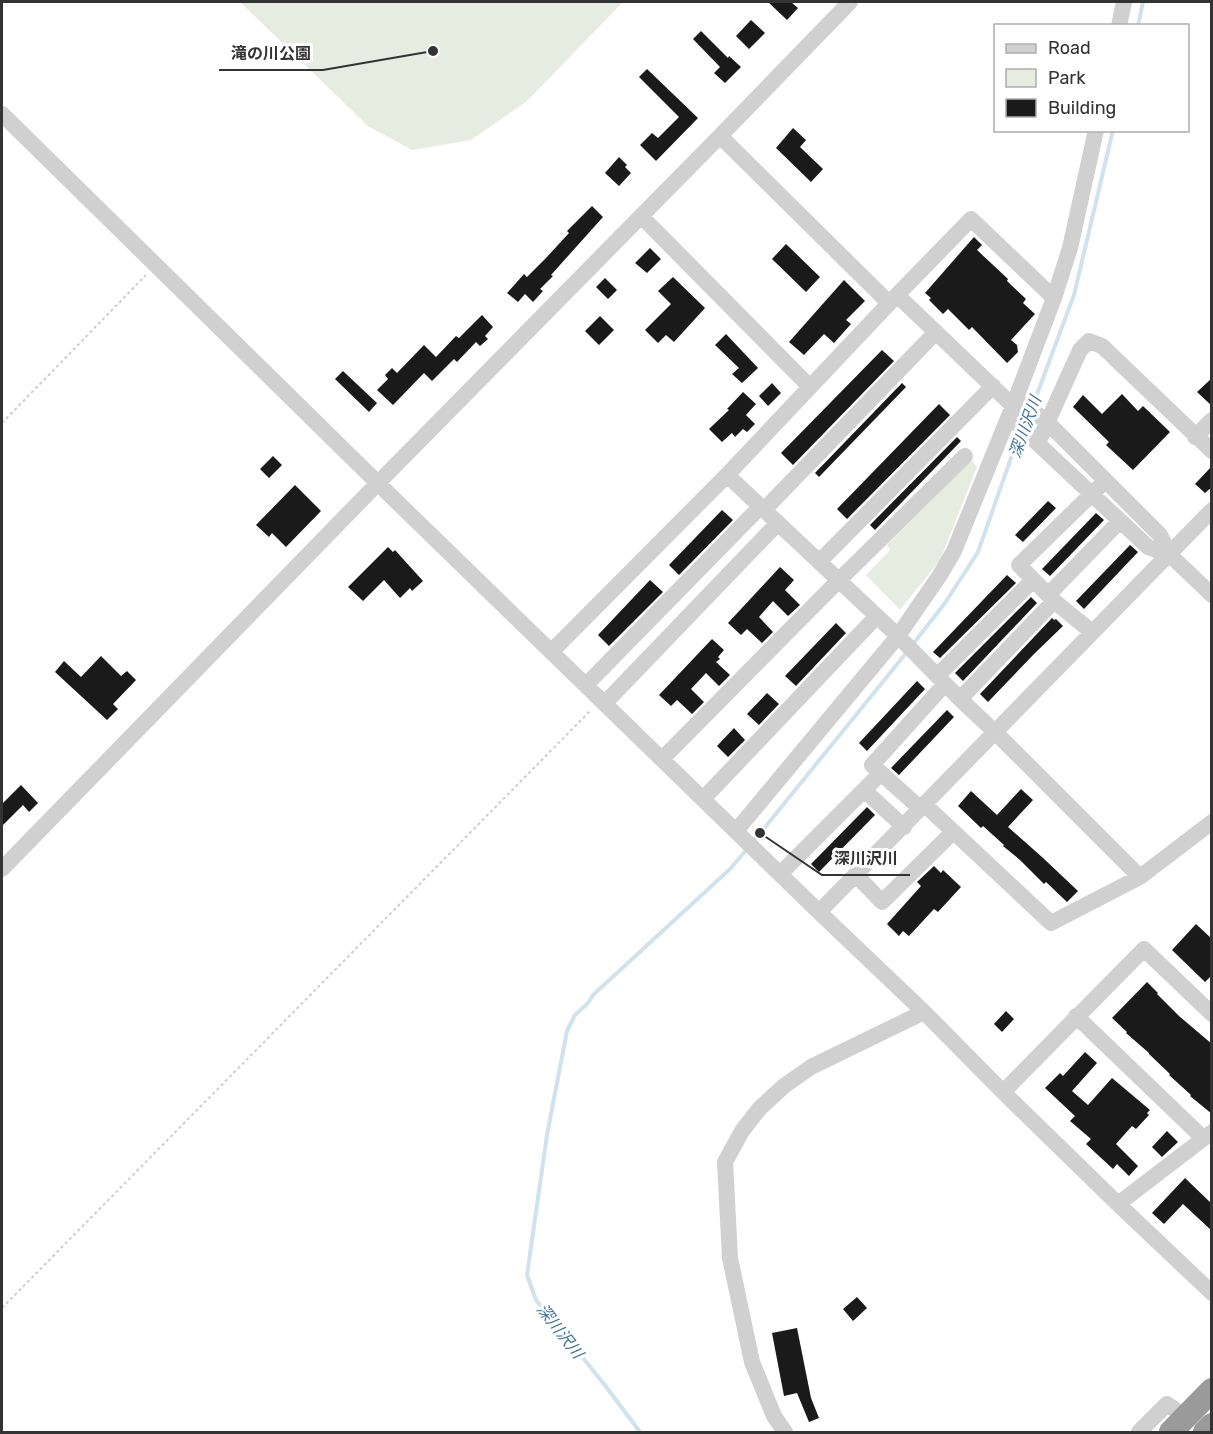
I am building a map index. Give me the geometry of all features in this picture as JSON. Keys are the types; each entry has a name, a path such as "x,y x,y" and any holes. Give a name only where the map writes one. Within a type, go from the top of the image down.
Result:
{"highway":[{"path":"1178,1425 1212,1390"},
{"path":"1204,1432 1212,1425"}],"street":[{"path":"2,869 850,2"},
{"path":"1119,24 1124,2"},
{"path":"2,114 378,483 924,1012 1003,1092 1212,1293"},
{"path":"1028,434 1054,298 1070,248 1096,132"},
{"path":"720,136 893,299 936,332 993,386 1031,412 1106,481 1160,535 1170,555 1212,595"},
{"path":"641,216 810,387"},
{"path":"552,651 727,475 972,219 1054,298"},
{"path":"586,685 936,332"},
{"path":"740,835 905,644 940,575 1031,412 1089,341 1102,346 1212,451"},
{"path":"819,562 993,386"},
{"path":"1028,434 1031,412"},
{"path":"1195,437 1212,420"},
{"path":"1028,434 1148,547 1170,555"},
{"path":"662,759 965,456"},
{"path":"727,475 877,616 1140,877"},
{"path":"1092,632 1051,598 1019,565 1106,481"},
{"path":"819,912 1212,510"},
{"path":"960,699 1120,521"},
{"path":"603,701 778,523"},
{"path":"1033,580 941,680 872,765 880,774 953,832 1050,923 1140,877 1212,822"},
{"path":"703,799 877,616"},
{"path":"780,874 880,774"},
{"path":"864,790 903,826"},
{"path":"856,874 882,902 953,832"},
{"path":"1003,1092 1144,949 1212,1014"},
{"path":"785,1432 774,1416 752,1362 730,1258 725,1162 742,1131 760,1108 784,1086 811,1067 924,1012"},
{"path":"1076,1016 1207,1135 1118,1204"},
{"path":"1138,1432 1167,1404 1178,1425"}],"path":[{"path":"2,423 156,265"},
{"path":"2,1308 603,701"}],"green space":[{"path":"240,2 623,2 527,101 471,140 412,150 368,126"},
{"path":"971,460 977,467 940,560 900,610 866,575 890,550 887,545"}],"building":[{"path":"768,2 791,2 798,8 787,20"},
{"path":"751,20 765,33 749,49 736,36"},
{"path":"701,31 728,58 729,56 741,67 725,83 714,73 720,67 693,39"},
{"path":"647,69 698,118 656,161 640,145 652,133 658,138 679,117 639,77"},
{"path":"793,128 806,140 800,147 823,169 811,182 776,148"},
{"path":"619,157 631,173 619,186 605,173"},
{"path":"592,206 603,217 551,275 553,276 540,289 543,291 533,302 525,294 518,302 507,293 524,274 527,277 546,258 569,233 567,231"},
{"path":"974,237 982,245 977,250 1008,279 1007,281 1026,299 1023,303 1035,314 1011,340 1017,345 1018,352 1007,363 972,327 969,330 948,309 943,314 925,293"},
{"path":"786,244 820,277 806,292 772,259"},
{"path":"650,248 661,259 647,273 635,263"},
{"path":"673,277 705,308 674,342 666,335 658,343 645,330 671,304 658,291"},
{"path":"605,278 617,290 608,299 596,287"},
{"path":"844,280 865,301 846,320 851,324 834,343 824,334 804,355 789,342"},
{"path":"482,315 493,327 485,336 488,339 480,346 476,342 457,362 454,359 432,381 424,373 393,405 377,390 388,379 385,375 392,368 397,373 424,345 436,357 456,336 459,338"},
{"path":"600,316 614,330 599,345 585,331"},
{"path":"726,334 758,368 742,383 732,374 739,368 715,345"},
{"path":"882,350 894,361 793,465 781,453"},
{"path":"343,371 377,403 369,412 335,379"},
{"path":"1212,378 1212,406 1197,392"},
{"path":"772,383 781,393 768,406 759,396"},
{"path":"902,383 906,387 819,477 815,473"},
{"path":"743,392 756,404 746,415 755,424 747,432 743,429 735,437 732,433 722,442 709,429 729,410 727,409"},
{"path":"1122,394 1138,411 1143,406 1170,432 1133,470 1106,445 1109,442 1073,407 1083,395 1102,414"},
{"path":"939,404 950,415 847,519 837,509"},
{"path":"957,437 961,441 875,530 870,525"},
{"path":"273,456 282,465 269,478 260,469"},
{"path":"1212,466 1212,487 1205,493 1195,484"},
{"path":"295,485 321,511 286,547 272,533 269,537 256,525"},
{"path":"1048,501 1056,508 1023,542 1015,535"},
{"path":"722,510 733,520 679,575 669,565"},
{"path":"1096,513 1104,520 1050,576 1042,569"},
{"path":"1130,545 1138,552 1084,609 1076,601"},
{"path":"388,547 393,552 395,550 423,581 412,591 410,588 400,598 384,580 363,601 348,587"},
{"path":"780,567 794,580 785,590 800,605 788,616 773,601 759,617 773,632 762,643 747,629 741,635 728,623"},
{"path":"1007,575 1016,583 940,658 933,652"},
{"path":"650,580 663,592 609,646 598,635"},
{"path":"1031,597 1037,603 963,681 955,673"},
{"path":"1052,618 1063,626 988,702 980,694"},
{"path":"836,623 846,633 796,686 785,676"},
{"path":"712,639 724,650 716,662 730,675 719,686 706,673 691,689 704,702 692,714 677,700 671,706 659,695"},
{"path":"101,656 121,676 127,671 136,680 113,704 118,709 107,720 55,672 64,661 81,677"},
{"path":"917,681 925,689 867,751 859,743"},
{"path":"767,693 779,704 759,725 747,714"},
{"path":"947,710 954,717 899,775 891,768"},
{"path":"734,728 745,740 728,757 717,746"},
{"path":"21,785 38,803 29,812 23,805 2,826 2,804"},
{"path":"1021,789 1033,800 1008,827 1078,891 1067,902 958,806 971,791 997,815"},
{"path":"867,807 875,815 819,872 811,864"},
{"path":"934,866 941,873 943,870 961,887 938,912 934,909 909,936 903,931 899,936 887,924 921,886 917,882"},
{"path":"1196,924 1212,939 1212,975 1205,982 1172,950"},
{"path":"1147,982 1179,1016 1212,1044 1212,1114 1190,1096 1112,1018"},
{"path":"1006,1011 1014,1019 1002,1032 994,1024"},
{"path":"1085,1052 1097,1063 1072,1091 1088,1105 1112,1078 1150,1110 1147,1113 1149,1115 1136,1129 1132,1126 1116,1144 1138,1166 1129,1176 1117,1164 1113,1169 1086,1144 1091,1139 1070,1121 1075,1116 1045,1088 1060,1073 1063,1076"},
{"path":"1167,1131 1178,1142 1162,1157 1152,1147"},
{"path":"1185,1178 1212,1204 1212,1231 1183,1204 1164,1224 1152,1213"},
{"path":"857,1297 867,1308 853,1321 843,1309"},
{"path":"797,1328 811,1398 819,1418 809,1422 797,1393 784,1396 772,1333"}],"waterway":[{"name":"深川沢川","path":"1138,24 1143,2"},
{"name":"深川沢川","path":"1033,405 1074,295 1113,132"},
{"name":"深川沢川","path":"913,644 945,603 978,552 1021,434"},
{"name":"深川沢川","path":"753,842 907,652"},
{"name":"深川沢川","path":"640,1432 536,1300 527,1275 547,1135 567,1031 575,1015 593,995 730,869 748,848"}],"place":[{"name":"滝の川公園","path":"433,51"},
{"name":"深川沢川","path":"760,833"}]}
